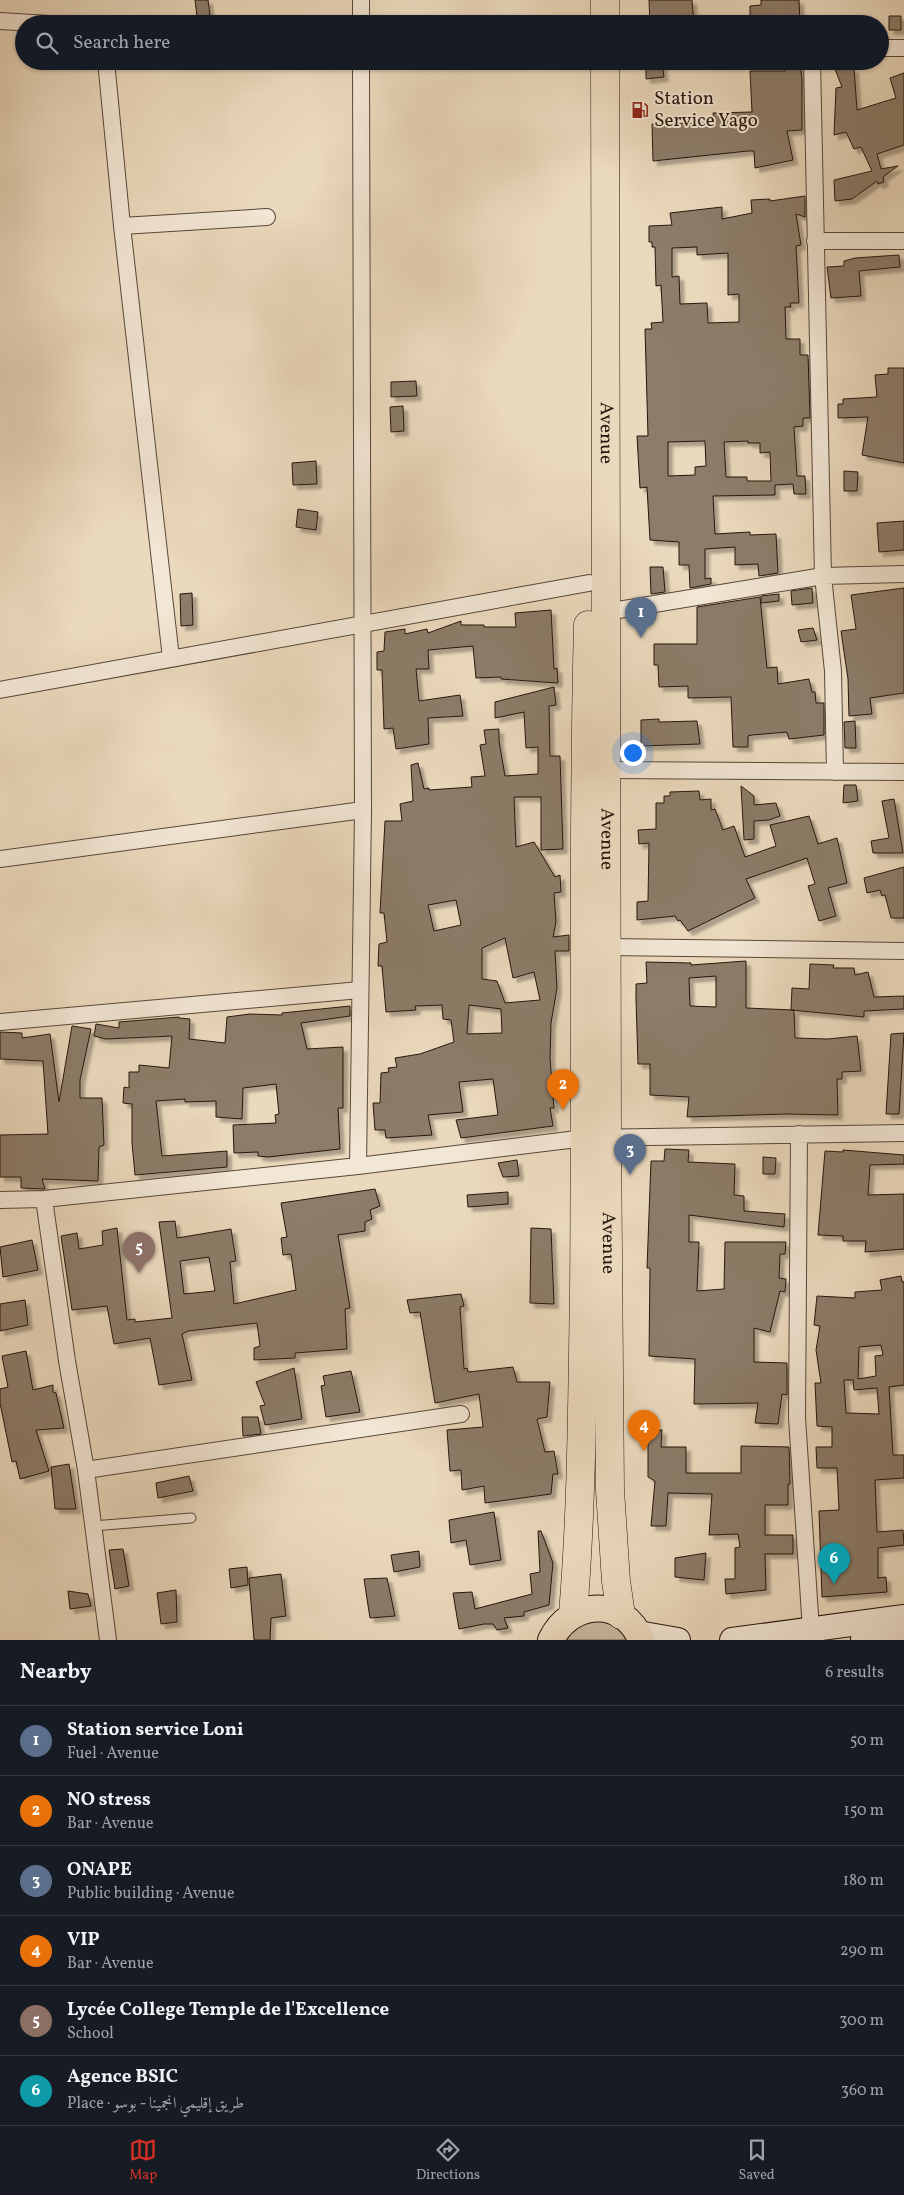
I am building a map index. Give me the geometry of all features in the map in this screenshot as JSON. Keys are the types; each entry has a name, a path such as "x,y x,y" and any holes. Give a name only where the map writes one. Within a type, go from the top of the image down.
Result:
{"highway":[{"path":"589,0 589,15"},
{"path":"605,0 605,15"},
{"path":"573,1614 580,1525 596,1137 584,783 589,583 589,70"},
{"name":"Avenue","path":"605,70 606,947 596,1137 610,1490 616,1572 633,1630"}],"main road":[{"path":"551,1640 564,1621 573,1614 585,1609 597,1608 610,1610 633,1630 678,1640"},
{"path":"732,1640 904,1616"},
{"path":"854,1640 904,1634"}],"street":[{"path":"361,0 361,15"},
{"path":"0,21 15,22"},
{"path":"889,48 904,48"},
{"path":"107,70 122,226 170,658"},
{"path":"358,1166 363,810 361,70"},
{"path":"812,70 823,576 833,671 835,772"},
{"path":"122,226 267,217"},
{"path":"815,241 904,241"},
{"path":"606,612 823,576 904,574"},
{"path":"0,690 589,583"},
{"path":"606,770 904,772"},
{"path":"0,859 363,810"},
{"path":"606,947 904,951"},
{"path":"0,1022 360,990"},
{"path":"0,1200 44,1199 358,1166 596,1137 904,1133"},
{"path":"799,1134 798,1418 811,1630"},
{"path":"44,1199 67,1361 86,1470 108,1640"},
{"path":"86,1470 461,1414"}],"lane":[{"path":"93,1526 191,1518"}],"shaded area":[{"path":"590,1619 616,1623 631,1640 562,1640"}],"building":[{"path":"195,0 208,0 210,15 197,15"},
{"path":"649,0 692,0 693,15 650,15"},
{"path":"761,0 799,0 800,15 750,15 750,6 761,5"},
{"path":"889,16 901,16 901,30 889,30"},
{"path":"646,70 663,70 664,77 646,79"},
{"path":"801,70 802,79 802,130 787,131 793,160 755,168 754,151 748,151 653,161 652,124 697,123 697,119 714,119 713,113 752,112 750,71"},
{"path":"835,70 854,70 857,110 896,98 890,78 904,73 904,145 877,154 881,169 898,166 883,177 884,182 878,184 877,181 852,199 835,201 834,180 872,171 861,147 854,149 846,132 834,135 836,88 842,87"},
{"path":"805,196 805,217 796,214 801,245 796,246 799,303 790,303 791,307 785,307 786,339 800,339 800,355 808,355 810,418 803,418 803,426 794,427 797,476 805,476 806,494 794,494 793,484 775,485 775,495 713,496 715,534 750,532 750,535 776,534 778,573 759,576 758,564 735,565 735,547 705,549 705,579 711,578 711,584 690,588 689,565 679,565 679,542 650,540 647,487 640,488 637,436 648,436 645,329 652,329 651,323 663,322 661,285 656,286 655,247 652,247 652,242 649,242 649,226 672,225 670,213 722,207 722,219 752,213 751,200 770,199 770,201","holes":["697,247 697,255 728,253 728,295 739,294 739,322 708,323 707,303 680,304 679,276 672,277 672,248","705,441 706,466 695,467 695,475 668,476 668,442","748,441 748,443 760,443 760,453 770,452 771,481 747,481 747,477 726,477 724,442"]},
{"path":"899,255 900,267 859,271 861,296 831,298 827,267 844,266 844,261 855,258"},
{"path":"888,368 904,368 904,463 862,455 868,417 838,418 838,404 843,404 843,399 877,397 875,375 888,374"},
{"path":"416,381 417,396 391,397 391,382"},
{"path":"403,406 404,431 391,432 390,407"},
{"path":"316,461 317,484 293,485 292,463"},
{"path":"844,471 858,472 857,491 844,491"},
{"path":"298,509 318,512 316,530 296,527"},
{"path":"904,521 904,550 879,552 877,523"},
{"path":"650,567 663,567 665,592 651,594"},
{"path":"812,588 813,603 792,605 791,591"},
{"path":"904,588 904,693 870,698 872,714 849,716 848,679 841,631 856,629 851,595"},
{"path":"192,593 193,625 181,626 180,594"},
{"path":"779,594 779,601 761,603 761,596"},
{"path":"760,597 767,668 777,667 778,684 809,679 812,692 815,692 816,703 824,703 824,735 789,739 787,732 752,735 748,736 748,747 733,747 731,697 688,698 688,686 659,687 658,665 654,665 654,644 697,644 697,607"},
{"path":"551,610 554,669 557,668 558,683 501,679 501,677 476,678 473,646 428,650 429,669 416,669 419,701 460,695 463,716 428,718 429,744 396,749 393,728 384,729 382,670 377,670 377,652 384,651 385,632 405,629 405,634 427,629 428,633 461,621 461,625 516,627 515,613"},
{"path":"813,628 817,640 801,642 798,630"},
{"path":"554,687 556,705 549,706 550,756 560,756 563,849 541,850 541,797 514,797 516,847 534,842 555,877 560,875 561,892 554,893 556,922 553,937 569,935 569,951 555,951 557,988 551,1023 550,1058 554,1108 550,1108 553,1126 461,1138 456,1120 498,1115 493,1079 459,1082 463,1112 428,1115 432,1135 386,1138 385,1130 375,1130 373,1103 380,1103 381,1073 389,1072 388,1068 397,1067 395,1058 420,1054 454,1042 451,1020 443,1019 442,1005 415,1006 416,1010 386,1012 382,966 378,966 379,944 387,942 384,913 380,913 385,821 402,821 400,804 413,801 411,765 418,763 424,789 429,788 429,790 472,787 471,777 485,776 480,745 486,744 484,730 499,729 499,741 505,776 538,774 538,747 526,748 524,712 495,718 495,702","holes":["456,900 461,925 434,931 428,905","505,938 513,978 534,972 540,1000 505,1003 497,981 482,979 482,948","469,1005 501,1009 502,1033 467,1034"]},
{"path":"659,719 659,722 697,721 700,744 641,746 641,720"},
{"path":"855,721 856,748 845,748 844,722"},
{"path":"844,785 856,785 858,801 843,803"},
{"path":"741,786 754,796 754,805 776,803 780,816 769,820 754,821 754,839 744,840"},
{"path":"699,791 700,800 711,799 711,810 715,809 723,830 734,826 745,857 776,846 770,825 809,816 818,844 837,838 847,883 828,888 836,916 819,921 808,886 815,884 807,858 746,879 755,898 688,931 675,916 637,920 637,902 648,901 649,843 639,844 638,830 656,829 656,803 664,803 664,796 670,796 670,792"},
{"path":"894,799 903,853 873,853 871,841 889,838 882,801"},
{"path":"904,867 904,918 891,918 885,895 882,896 880,890 867,893 864,878"},
{"path":"746,961 746,1008 794,1010 795,1038 828,1039 857,1036 861,1071 842,1072 842,1079 837,1079 838,1115 785,1114 687,1117 689,1097 650,1095 650,1064 638,1064 636,984 647,983 646,962 691,963 691,965","holes":["716,976 716,1007 690,1006 689,978"]},
{"path":"810,964 834,965 833,968 854,968 855,975 868,972 874,997 904,996 904,1009 864,1011 864,1017 791,1010 792,988 809,989"},
{"path":"350,1006 350,1016 301,1023 307,1049 343,1047 343,1108 338,1108 340,1149 268,1157 258,1156 258,1152 234,1153 233,1125 276,1123 275,1115 279,1114 276,1084 243,1088 242,1119 216,1117 216,1101 185,1102 185,1099 156,1101 162,1156 227,1151 227,1167 135,1175 132,1143 132,1104 123,1103 124,1087 129,1088 129,1072 139,1072 139,1065 169,1068 172,1036 106,1039 94,1036 96,1024 119,1028 119,1022 179,1017 190,1019 189,1039 225,1043 227,1017 250,1014 282,1015 282,1013"},
{"path":"72,1026 91,1029 80,1080 80,1098 102,1098 104,1145 99,1147 98,1181 42,1179 45,1189 21,1188 21,1177 0,1177 0,1135 48,1134 43,1061 0,1059 0,1032 22,1033 22,1038 50,1034 59,1102"},
{"path":"904,1033 899,1114 886,1114 891,1034"},
{"path":"665,1149 689,1150 688,1162 735,1164 734,1195 744,1196 744,1211 785,1214 784,1227 689,1215 689,1242 699,1242 697,1291 724,1289 725,1242 786,1242 785,1254 780,1254 779,1278 786,1279 785,1292 780,1291 770,1332 754,1328 754,1362 787,1363 787,1395 782,1394 778,1424 755,1423 758,1403 694,1404 695,1359 649,1356 650,1268 647,1268 651,1161 664,1161"},
{"path":"843,1150 904,1155 904,1164 870,1165 868,1195 904,1194 904,1249 865,1252 866,1241 843,1241 843,1236 818,1235 825,1151 843,1152"},
{"path":"763,1157 776,1158 775,1174 763,1174"},
{"path":"517,1160 519,1176 503,1177 498,1163"},
{"path":"375,1189 380,1206 370,1210 372,1219 365,1222 365,1231 338,1235 350,1308 345,1309 347,1349 295,1353 295,1358 254,1360 254,1348 260,1346 257,1323 188,1331 182,1334 192,1380 159,1385 150,1338 114,1344 107,1306 72,1310 61,1236 77,1233 79,1249 103,1245 102,1231 117,1228 127,1320 135,1319 135,1322 172,1318 159,1222 175,1221 177,1238 231,1229 236,1261 230,1262 234,1304 296,1290 291,1254 283,1255 281,1238 287,1237 281,1203","holes":["209,1257 215,1291 184,1294 180,1261"]},
{"path":"508,1192 508,1204 468,1207 467,1195"},
{"path":"531,1228 551,1229 554,1304 530,1303"},
{"path":"32,1240 38,1270 3,1277 0,1247"},
{"path":"901,1276 902,1282 904,1282 904,1385 889,1387 893,1455 904,1455 904,1478 875,1480 877,1532 903,1530 904,1545 878,1548 878,1578 886,1577 887,1592 822,1597 819,1511 839,1510 837,1468 817,1468 816,1447 832,1447 832,1427 817,1426 815,1383 821,1383 816,1350 820,1326 814,1325 817,1296 855,1298 855,1292 882,1290 880,1280","holes":["881,1345 883,1355 875,1356 876,1376 858,1379 859,1347","844,1380 853,1380 854,1390 877,1388 879,1414 846,1413"]},
{"path":"461,1294 464,1306 460,1307 464,1369 467,1368 468,1372 513,1367 517,1382 550,1382 547,1417 537,1419 545,1452 554,1451 558,1474 553,1474 551,1494 485,1503 484,1486 462,1490 461,1470 450,1471 447,1430 483,1427 479,1394 435,1403 420,1312 410,1313 407,1300"},
{"path":"25,1300 28,1325 0,1331 0,1304"},
{"path":"26,1351 33,1390 53,1385 53,1392 56,1393 64,1428 36,1430 49,1471 20,1479 16,1461 12,1462 0,1403 0,1389 8,1387 2,1356"},
{"path":"294,1368 302,1419 265,1425 260,1406 265,1405 256,1382"},
{"path":"351,1371 360,1412 326,1417 321,1386 325,1385 323,1376"},
{"path":"242,1417 258,1417 261,1434 243,1436"},
{"path":"648,1430 662,1430 661,1447 686,1447 686,1473 741,1473 741,1446 789,1447 790,1484 788,1484 788,1505 765,1505 765,1535 793,1535 793,1554 765,1554 766,1590 726,1594 725,1579 735,1579 735,1548 740,1547 738,1534 709,1535 712,1494 668,1493 666,1526 651,1526 655,1481 648,1477"},
{"path":"69,1464 76,1509 55,1509 51,1467"},
{"path":"189,1476 193,1491 158,1498 156,1483"},
{"path":"494,1512 501,1560 470,1565 466,1540 451,1543 449,1520"},
{"path":"538,1531 541,1531 553,1563 549,1605 524,1612 524,1616 504,1618 508,1628 497,1630 493,1624 484,1624 459,1629 453,1593 472,1592 475,1609 532,1594 530,1574 540,1572"},
{"path":"123,1549 129,1586 115,1589 109,1550"},
{"path":"419,1551 420,1567 394,1572 391,1555"},
{"path":"706,1553 704,1580 675,1577 675,1558"},
{"path":"247,1567 248,1585 231,1588 229,1569"},
{"path":"281,1574 286,1616 271,1618 270,1640 254,1640 249,1578"},
{"path":"387,1578 395,1616 370,1618 364,1579"},
{"path":"176,1590 177,1622 161,1624 157,1593"},
{"path":"68,1591 88,1594 91,1606 70,1609"}],"place":[{"name":"Station Service Yago","path":"640,110"},
{"name":"Station service Loni","path":"641,638"},
{"name":"NO stress","path":"563,1110"},
{"name":"ONAPE","path":"630,1175"},
{"name":"Lycée College Temple de l'Excellence","path":"139,1273"},
{"name":"VIP","path":"644,1451"},
{"name":"Agence BSIC","path":"834,1584"}]}
